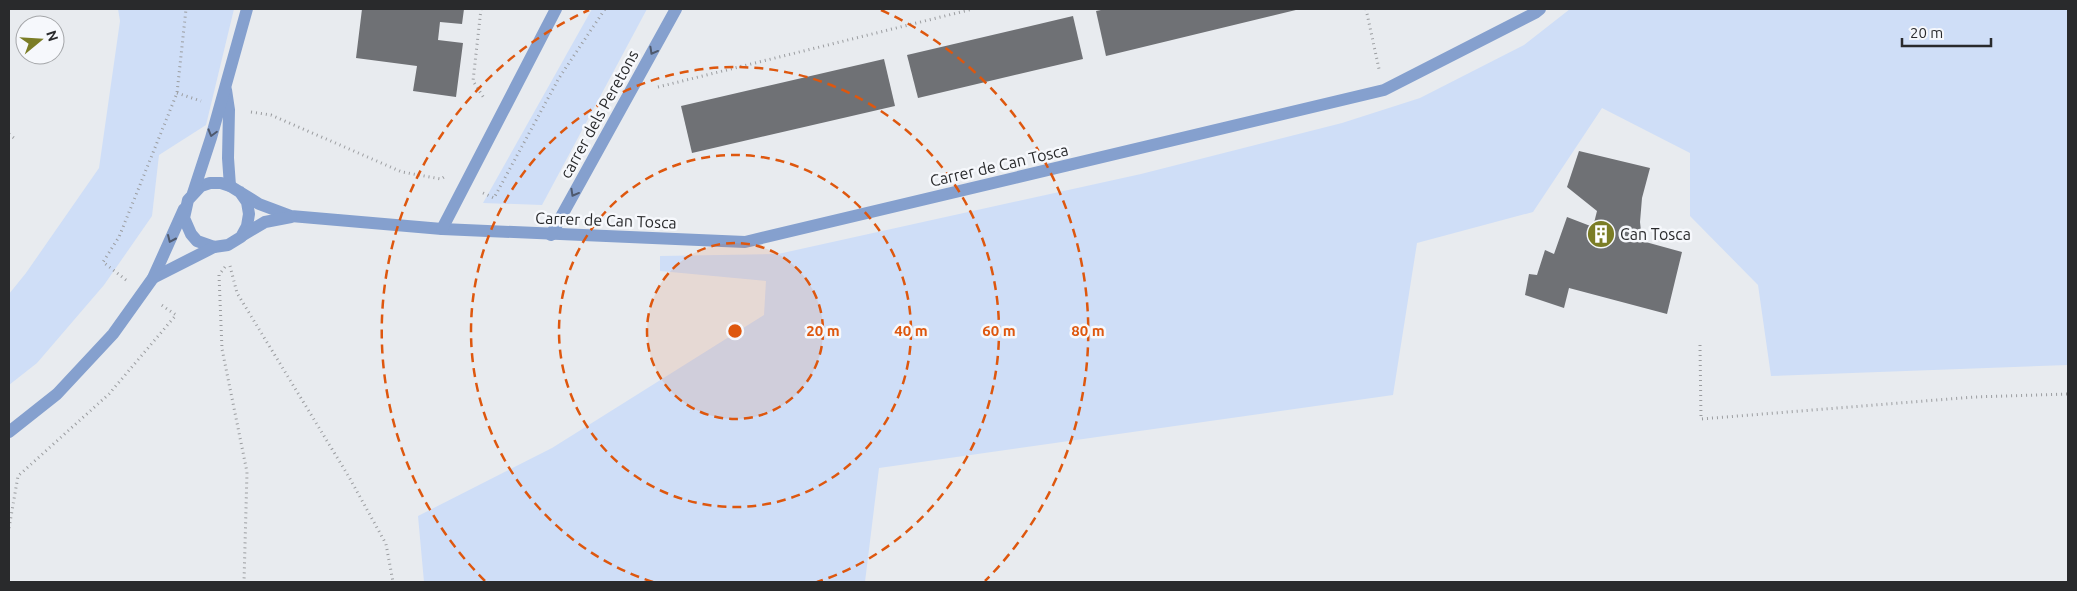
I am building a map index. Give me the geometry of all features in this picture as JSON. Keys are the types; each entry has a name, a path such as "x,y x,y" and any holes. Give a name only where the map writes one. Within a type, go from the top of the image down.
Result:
{"street":[{"path":"241,237 247,226 249,214 247,202 235,189 228,158 224,109 225,86 247,9"},
{"path":"442,229 556,9"},
{"name":"carrer dels Peretons","path":"550,235 676,9"},
{"name":"Carrer de Can Tosca","path":"291,216 442,229 745,242 1384,90 1540,9"},
{"path":"9,432 57,394 113,334 154,278 190,196 224,109"},
{"path":"214,247 197,241 191,234 184,218 190,196 201,186 221,182 259,204 291,216"},
{"path":"154,278 214,247 228,246 265,222 291,216"}],"path":[{"path":"481,9 473,81 485,97 481,106"},
{"path":"177,93 224,109 271,115 402,172 441,179 449,173 464,185 494,198 559,78 605,9"},
{"path":"671,85 973,9"},
{"path":"1366,9 1371,35"},
{"path":"9,134 14,138"},
{"path":"244,582 247,472 222,349 220,275 229,263 238,293 349,477 386,544 393,582"},
{"path":"1700,346 1700,419 1974,397 2068,394"}],"shaded area":[{"path":"118,9 234,9 206,125 159,155 152,216 104,285 37,363 9,385 9,294 26,273 99,168 120,21"},
{"path":"592,9 647,9 542,205 483,203"},
{"path":"1570,9 2068,9 2068,365 1771,376 1758,285 1690,216 1690,153 1602,108 1533,212 1417,243 1393,395 879,468 865,582 424,582 418,516 552,448 764,315 766,281 660,271 660,256 778,254 1141,174 1342,123 1420,98 1524,45"}],"building":[{"path":"362,9 464,9 462,24 440,22 438,40 463,43 456,97 413,91 417,66 356,58"},
{"path":"1106,9 1300,9 1106,56 1096,11"},
{"path":"1073,16 1083,59 918,98 907,55"},
{"path":"884,59 895,106 692,153 681,106"},
{"name":"Can Tosca","path":"1579,151 1650,168 1642,198 1640,222 1642,241 1682,252 1667,314 1569,288 1564,308 1525,295 1529,274 1537,275 1545,250 1554,254 1567,217 1593,227 1597,211 1567,187"}],"place":[{"name":"Can Tosca","path":"1601,234"}]}
